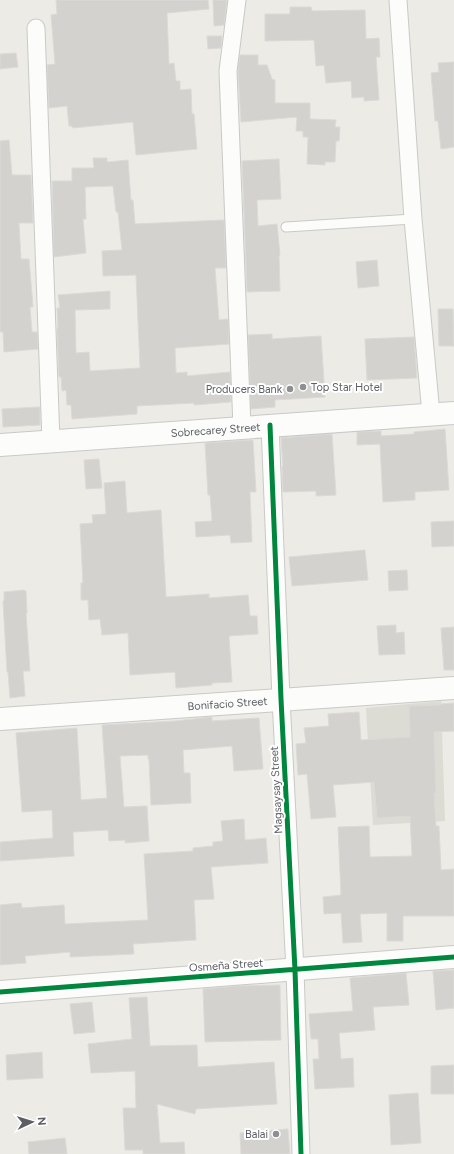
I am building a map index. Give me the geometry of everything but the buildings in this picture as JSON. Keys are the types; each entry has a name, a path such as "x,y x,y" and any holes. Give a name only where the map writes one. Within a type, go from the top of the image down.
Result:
{"street":[{"path":"237,0 228,71 242,427"},
{"path":"398,0 413,219 431,414"},
{"path":"36,28 51,441"},
{"name":"Sobrecarey Street","path":"0,445 454,413"},
{"name":"Magsaysay Street","path":"270,425 281,699 295,970 301,1154"},
{"name":"Bonifacio Street","path":"0,719 454,688"},
{"name":"Osmeña Street","path":"0,992 454,957"}],"lane":[{"path":"286,227 413,219"}],"shaded area":[{"path":"441,701 445,821 373,825 366,708"}],"cycle path":[{"path":"270,425 281,699 295,970 301,1154"},
{"path":"0,992 454,957"}],"place":[{"name":"Top Star Hotel","path":"303,387"},
{"name":"Producers Bank","path":"290,389"},
{"name":"Balai","path":"276,1134"}]}
